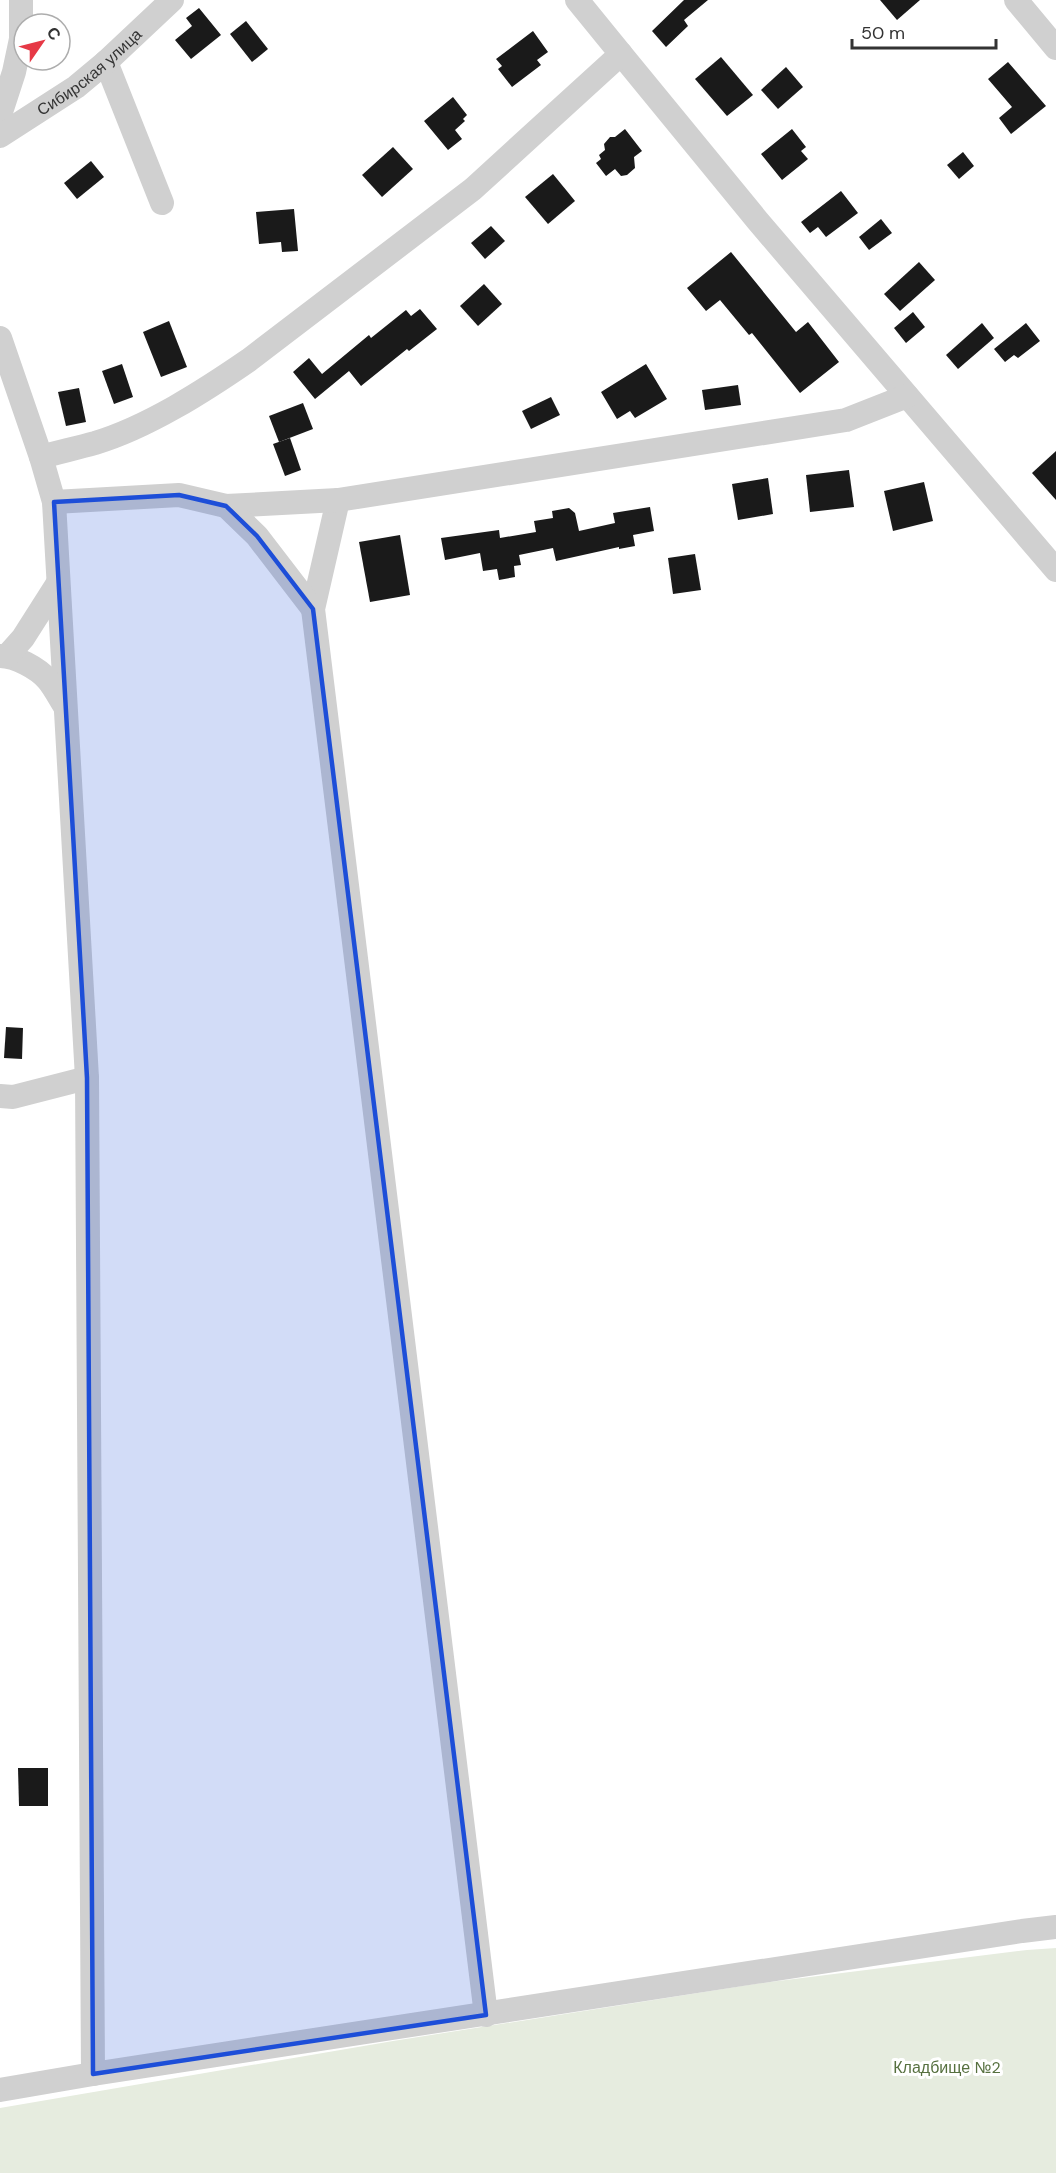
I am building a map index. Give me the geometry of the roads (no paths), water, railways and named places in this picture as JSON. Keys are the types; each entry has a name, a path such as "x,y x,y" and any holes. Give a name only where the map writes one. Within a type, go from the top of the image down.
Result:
{"street":[{"path":"0,115 7,72 21,39 21,0"},
{"name":"Сибирская улица","path":"0,136 76,87 172,0"},
{"path":"577,0 757,220 1056,570"},
{"path":"1016,0 1056,48"},
{"path":"41,457 96,442 132,429 222,379 473,189 621,54"},
{"path":"106,62 162,203"},
{"path":"0,341 41,457 54,502 87,1078 93,2074"},
{"path":"54,502 179,495 226,506 338,500 846,420 907,396"},
{"path":"338,500 313,609 486,2015"},
{"path":"226,506 257,536 313,609"},
{"path":"58,583 23,638 3,656 27,664 47,678 65,708"},
{"path":"0,1096 13,1097 87,1078"},
{"path":"0,2090 1022,1931 1056,1928"}],"park label":[{"name":"Кладбище №2","path":"947,2067"}]}
